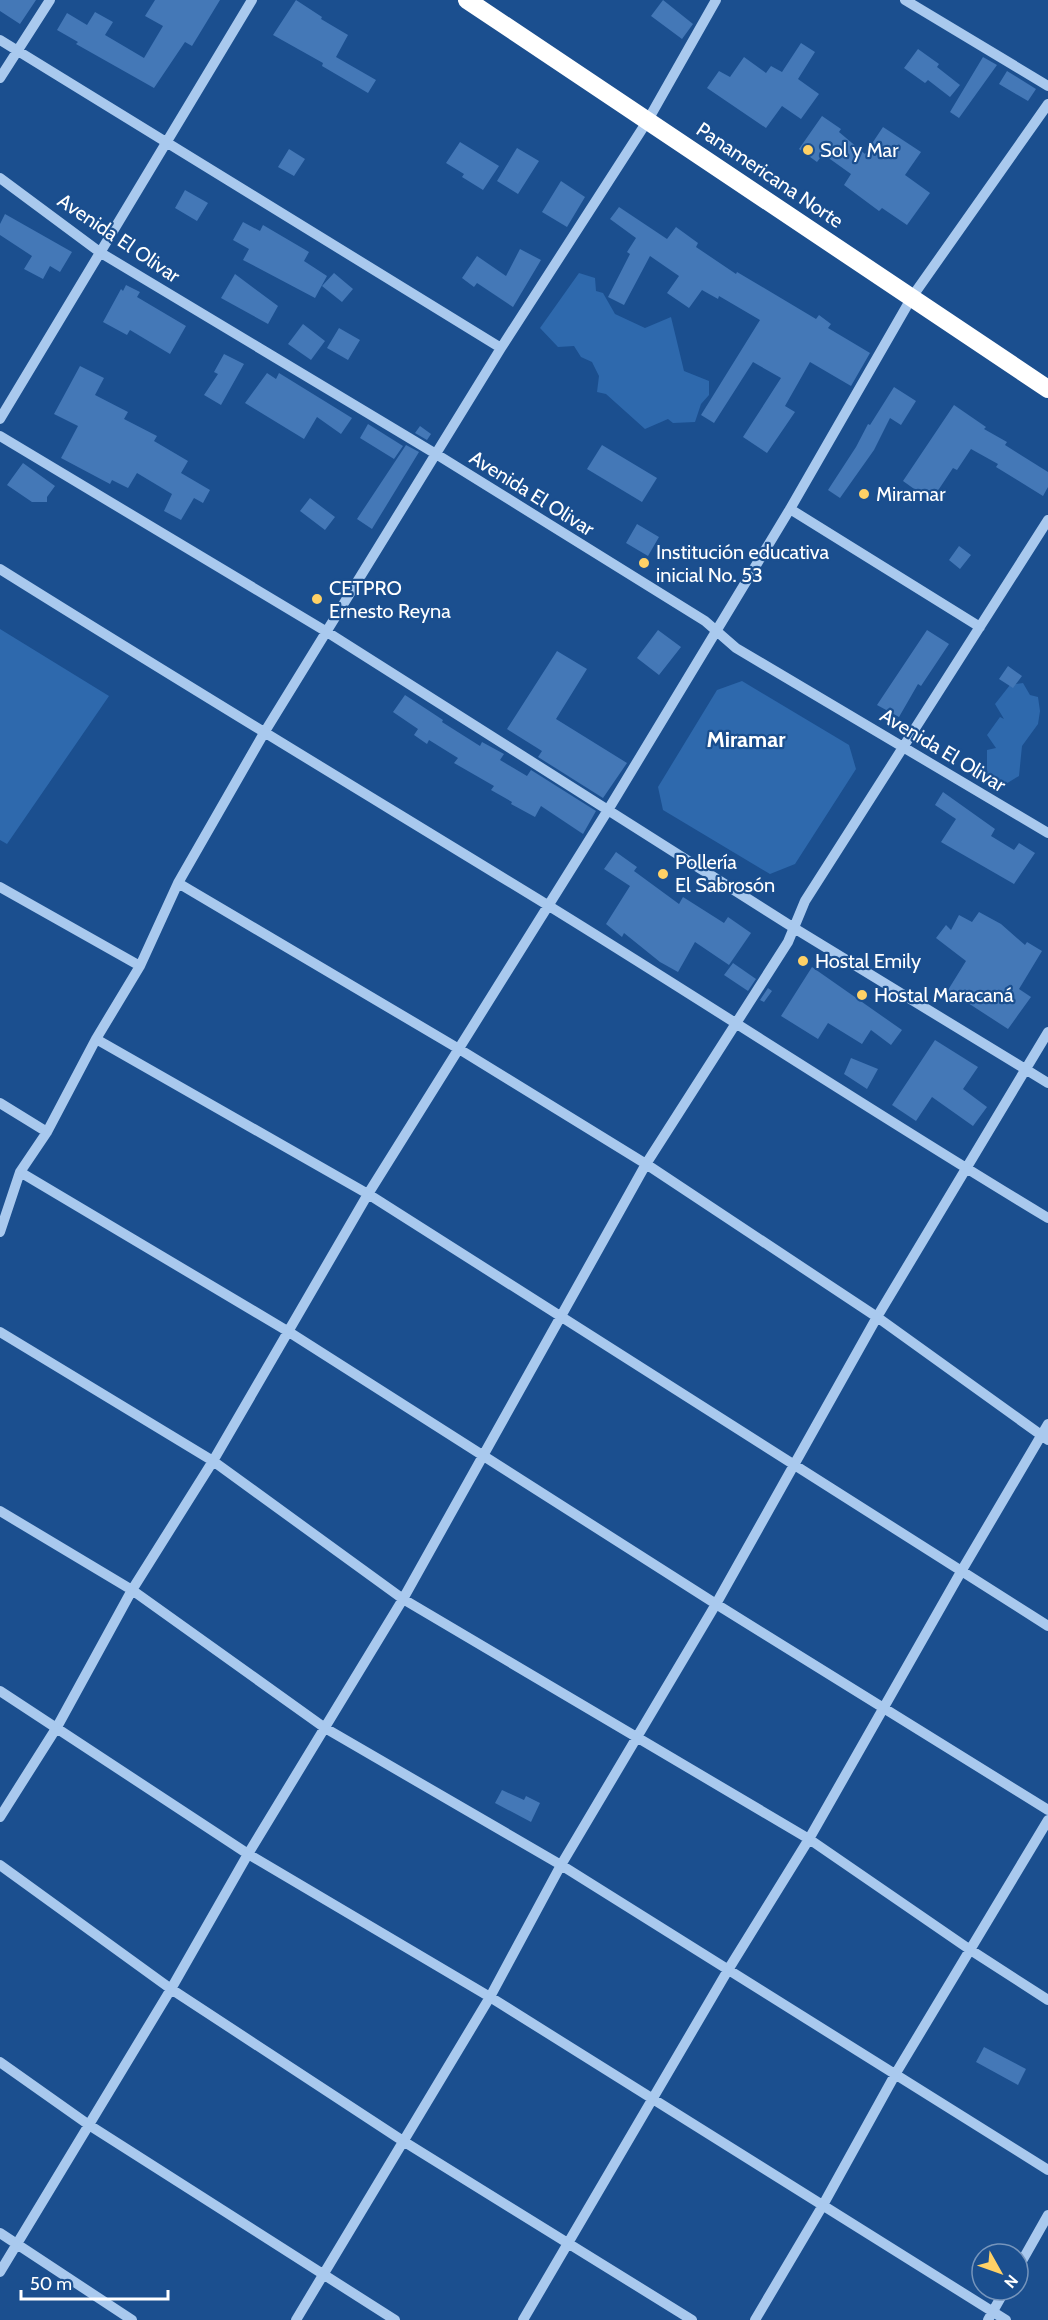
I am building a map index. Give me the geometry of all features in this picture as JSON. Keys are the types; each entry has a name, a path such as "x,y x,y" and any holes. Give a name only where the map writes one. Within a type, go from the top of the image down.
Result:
{"highway":[{"name":"Panamericana Norte","path":"467,0 1048,389"}],"street":[{"path":"0,78 50,0"},
{"path":"0,418 252,0"},
{"path":"0,1232 20,1172 46,1132 96,1039 140,966 178,883 264,734 501,348 648,120 716,0"},
{"path":"905,0 1048,86"},
{"path":"0,40 501,348"},
{"path":"0,1817 57,1727 132,1590 213,1461 368,1194 608,810 790,509 912,297 1048,104"},
{"name":"Avenida El Olivar","path":"0,178 101,253 436,454 705,621 736,648 1048,833"},
{"path":"0,436 327,632 794,928 1048,1083"},
{"path":"790,509 980,627"},
{"path":"0,2272 171,1989 248,1854 403,1599 646,1164 788,942 805,901 1048,520"},
{"path":"0,569 264,734 549,906 1048,1218"},
{"path":"178,883 459,1049 646,1164 877,1317 1045,1437"},
{"path":"0,887 140,966"},
{"path":"296,2320 490,1996 561,1865 716,1604 877,1317 1048,1032"},
{"path":"96,1039 368,1194 1048,1626"},
{"path":"0,1103 46,1132"},
{"path":"20,1172 289,1332 716,1604 1048,1810"},
{"path":"0,1332 213,1461 403,1599 809,1839 969,1949 1048,2000"},
{"path":"523,2320 728,1970 809,1839 962,1570 1045,1437 1048,1424"},
{"path":"0,1511 132,1590 325,1728 561,1865 1048,2170"},
{"path":"0,1691 248,1854 490,1996 823,2205 990,2316 1006,2320"},
{"path":"755,2320 823,2205 896,2073 1048,1820"},
{"path":"0,1865 171,1989 404,2141 692,2320"},
{"path":"0,2062 89,2125 395,2320"},
{"path":"1030,2247 1048,2215"},
{"path":"0,2233 132,2320"},
{"path":"990,2316 998,2302"}],"shaded area":[{"path":"579,273 595,278 596,291 603,293 615,314 645,328 671,317 684,371 709,381 709,395 701,404 695,422 673,423 668,419 645,429 606,394 597,392 599,376 592,362 581,357 574,346 558,347 540,328"},
{"path":"0,629 109,696 7,844 0,840"},
{"path":"742,681 849,745 856,769 795,864 770,874 663,810 658,787 717,690"},
{"path":"1023,683 1030,695 1038,697 1040,711 1038,724 1022,746 1019,776 996,790 987,775 987,750 996,748 987,735 1000,717 1004,719 995,704 1010,685"}],"building":[{"path":"0,0 36,0 20,24 0,11"},
{"path":"155,0 220,0 192,46 185,42 154,88 76,44 78,42 57,30 67,13 87,25 95,12 113,22 105,35 144,58 163,26 145,16"},
{"path":"296,0 322,17 321,19 348,35 336,57 376,80 368,93 322,66 323,63 273,35"},
{"path":"663,0 693,24 682,39 651,16"},
{"path":"801,43 815,52 798,79 819,94 801,119 782,106 766,128 707,88 719,71 730,77 744,57 766,73 771,66 782,72"},
{"path":"918,49 939,64 937,67 960,85 950,97 928,80 925,83 904,68"},
{"path":"983,57 997,65 959,118 950,112"},
{"path":"1007,71 1036,89 1028,101 999,84"},
{"path":"822,116 841,129 839,132 865,154 883,127 921,152 905,175 930,193 907,225 882,208 879,211 844,185 851,174 823,154 817,162 799,149"},
{"path":"460,142 499,166 483,190 462,177 464,174 446,163"},
{"path":"517,148 539,161 518,194 497,181"},
{"path":"289,149 305,159 294,176 278,167"},
{"path":"561,181 585,197 567,227 542,212"},
{"path":"185,190 208,203 197,221 175,208"},
{"path":"619,207 667,239 676,227 698,243 696,247 736,274 737,272 816,319 819,315 831,324 828,328 870,353 851,386 810,362 785,406 795,412 767,453 743,437 781,378 753,362 714,423 701,415 760,320 719,296 718,299 702,290 689,308 667,293 679,276 650,256 624,305 608,297 630,254 627,252 636,238 610,219"},
{"path":"5,214 72,252 60,272 50,266 43,279 24,269 32,256 0,235 0,224"},
{"path":"243,222 260,231 263,225 309,252 304,261 327,276 315,298 243,260 249,249 233,240"},
{"path":"520,249 541,260 513,307 477,283 474,287 462,278 477,256 506,276"},
{"path":"334,273 353,289 342,302 322,286"},
{"path":"235,274 278,306 268,324 221,298"},
{"path":"126,285 140,292 137,297 186,326 170,354 130,330 127,335 103,322 121,289 123,291"},
{"path":"303,324 325,341 311,360 288,344"},
{"path":"339,328 360,340 348,360 327,348"},
{"path":"224,354 244,364 221,405 204,395 218,374 214,372"},
{"path":"80,366 104,378 95,395 128,412 124,419 157,436 154,441 188,461 181,473 210,490 203,503 194,498 181,520 164,511 172,494 137,473 128,488 112,480 110,484 61,458 78,426 54,414"},
{"path":"267,373 276,379 279,373 352,418 341,434 317,417 304,439 245,403"},
{"path":"894,387 916,401 901,425 890,418 874,450 840,498 828,490 868,424 870,425"},
{"path":"954,405 986,427 984,429 1007,442 1005,445 1048,472 1048,487 1043,496 996,467 998,464 971,449 957,470 953,468 931,501 903,481"},
{"path":"368,424 403,446 394,459 360,438"},
{"path":"420,426 431,434 427,440 415,433"},
{"path":"406,445 419,452 372,529 357,519"},
{"path":"602,445 657,478 642,502 587,469"},
{"path":"23,463 55,486 47,497 47,502 32,502 7,485"},
{"path":"310,498 335,517 325,530 300,511"},
{"path":"637,524 659,537 648,556 626,543"},
{"path":"959,546 971,555 960,569 949,560"},
{"path":"658,630 681,647 659,675 637,658"},
{"path":"927,630 949,644 921,686 918,684 899,717 877,705"},
{"path":"557,651 587,669 556,719 627,763 603,798 538,757 542,751 507,729"},
{"path":"1008,666 1022,676 1013,688 999,679"},
{"path":"405,695 480,746 482,742 504,754 500,760 527,776 531,770 596,811 583,834 541,806 535,817 511,804 512,802 491,790 494,786 454,763 458,758 429,740 427,744 414,735 418,729 393,712"},
{"path":"943,792 995,829 991,836 1014,850 1019,843 1035,853 1014,884 941,842 956,819 935,805"},
{"path":"616,852 637,867 634,871 679,904 683,897 724,923 728,917 751,933 729,965 695,942 678,972 660,962 624,933 622,937 606,924 630,886 604,869"},
{"path":"979,912 1001,924 1025,945 1027,942 1042,951 1019,989 1031,997 1008,1029 948,990 966,961 936,938 946,925 951,930 959,915 972,922"},
{"path":"733,963 756,979 748,991 724,975"},
{"path":"812,967 902,1030 891,1045 871,1030 862,1044 828,1023 818,1039 781,1016"},
{"path":"768,988 772,991 764,1002 760,1000"},
{"path":"935,1040 978,1067 963,1089 987,1107 973,1126 932,1097 916,1121 892,1105"},
{"path":"851,1058 878,1069 867,1089 844,1074"},
{"path":"502,1790 524,1800 526,1796 540,1803 531,1822 495,1803"},
{"path":"984,2047 1026,2069 1018,2085 976,2062"}],"place":[{"name":"Sol y Mar","path":"808,150"},
{"name":"Miramar","path":"864,494"},
{"name":"Institución educativa inicial No. 53","path":"644,563"},
{"name":"CETPRO Ernesto Reyna","path":"317,599"},
{"name":"Pollería El Sabrosón","path":"663,874"},
{"name":"Hostal Emily","path":"803,961"},
{"name":"Hostal Maracaná","path":"862,995"}],"district":[{"name":"Miramar","path":"746,739"}]}
